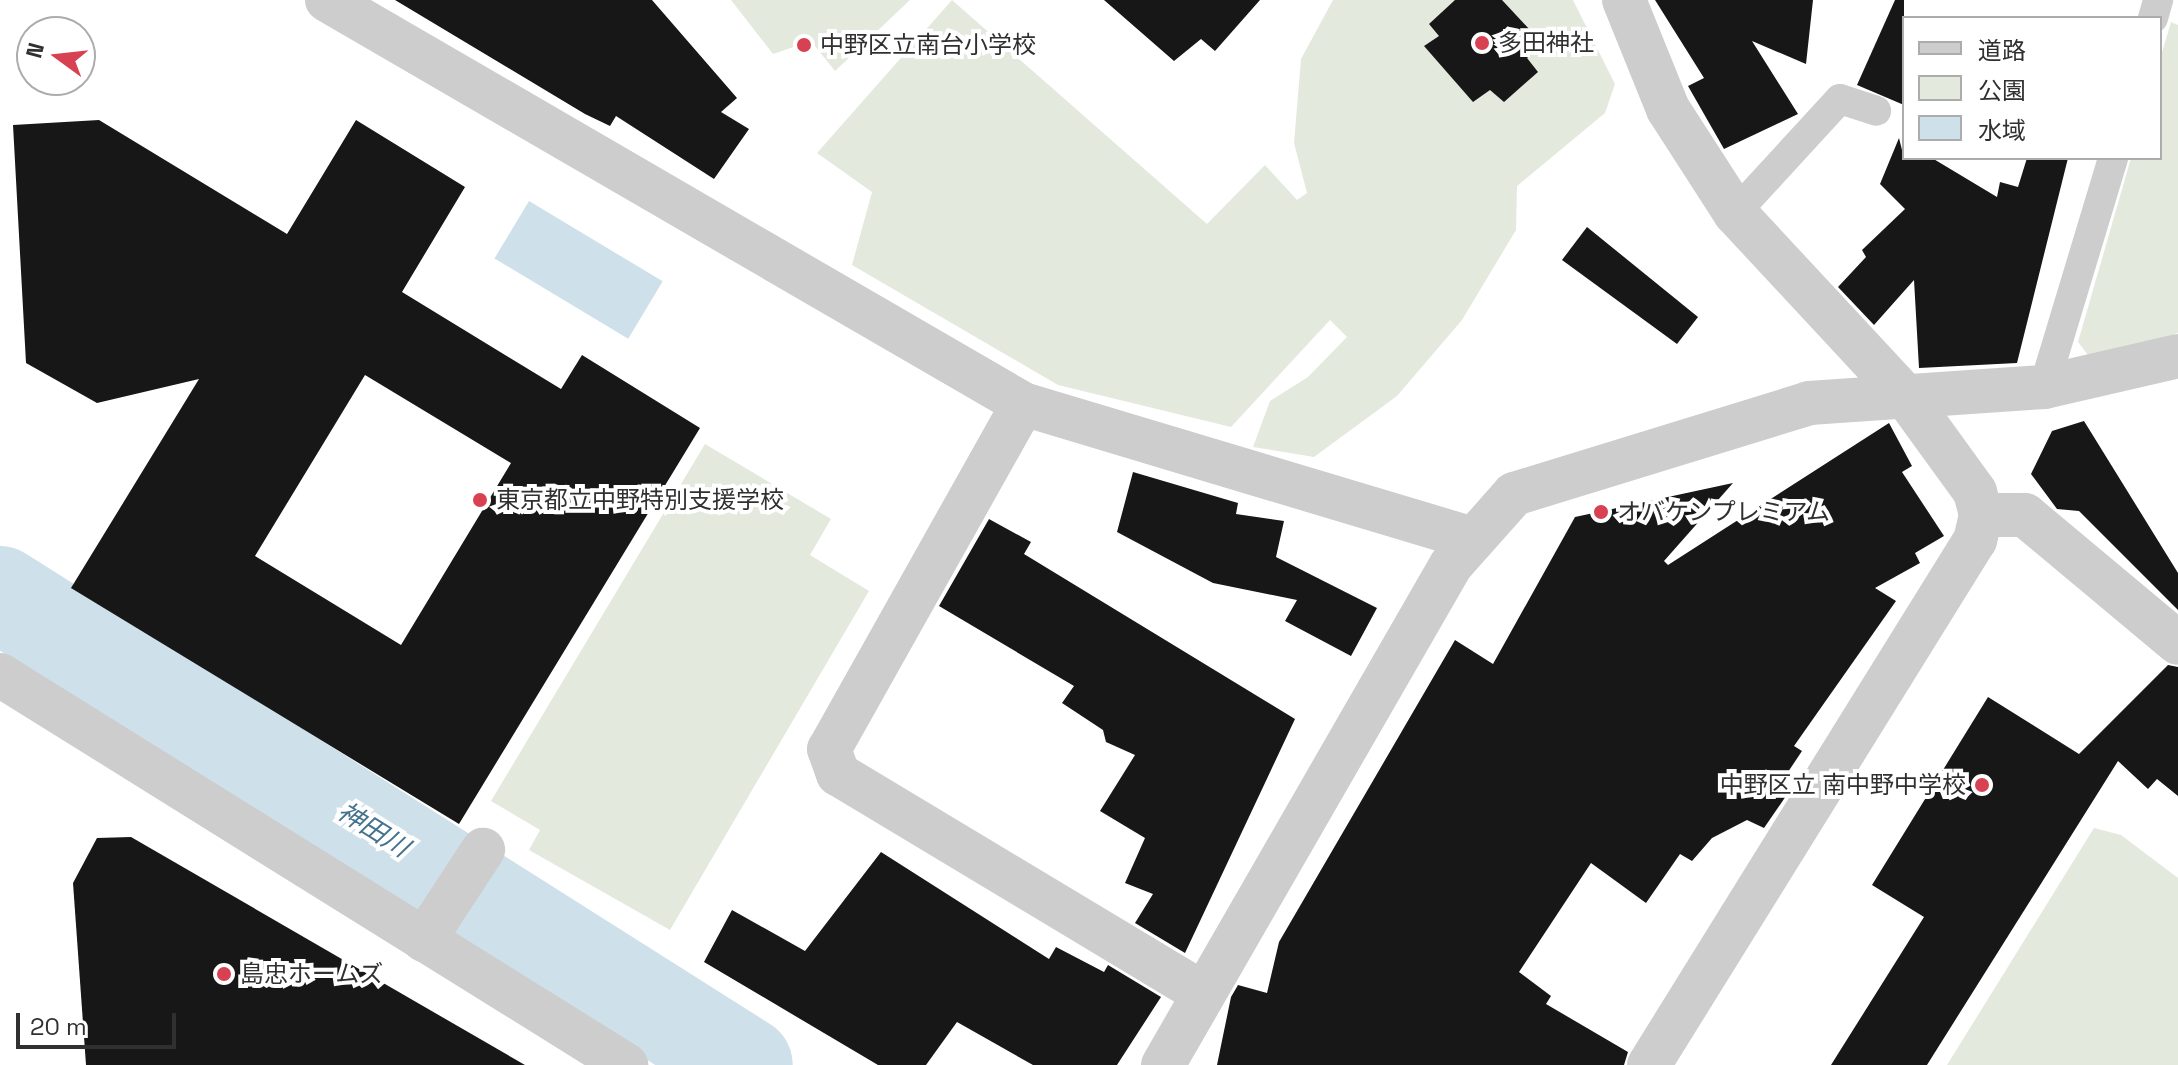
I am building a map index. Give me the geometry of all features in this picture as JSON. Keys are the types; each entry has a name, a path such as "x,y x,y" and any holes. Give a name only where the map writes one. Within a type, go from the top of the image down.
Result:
{"street":[{"path":"327,0 1023,404 1472,539"},
{"path":"1624,0 1668,109 1735,213 1907,398 1975,492 1981,515 1975,540 1649,1065"},
{"path":"1163,1065 1472,539 1514,494 1622,455 1809,403 2044,387 2178,356"},
{"path":"1023,404 829,749 838,774 1203,993"},
{"path":"1981,515 2025,515 2178,643"},
{"path":"0,675 431,928 626,1065"},
{"path":"431,928 483,850"}],"lane":[{"path":"1735,213 1840,99 1876,111"},
{"path":"2044,387 2112,160"}],"green space":[{"path":"731,0 910,0 835,71 811,41 773,54"},
{"path":"952,0 1207,224 1265,165 1297,200 1307,193 1294,143 1301,59 1333,0 1573,0 1615,84 1605,113 1517,186 1516,230 1462,320 1397,396 1314,457 1253,447 1270,401 1308,377 1347,337 1330,320 1231,427 1058,385 852,265 872,192 817,153"},
{"path":"2171,22 2178,25 2178,333 2091,359 2078,342 2130,160 2162,160 2162,52"},
{"path":"705,444 831,519 810,555 869,591 670,930 529,850 540,830 491,801"},
{"path":"2094,828 2121,835 2178,878 2178,1065 1947,1065"}],"water":[{"path":"529,201 663,281 628,339 494,258"}],"building":[{"path":"395,0 652,0 737,98 721,112 749,129 714,179 616,116 610,126 585,114"},
{"path":"1104,0 1260,0 1215,51 1201,39 1174,61"},
{"path":"1455,0 1502,0 1543,44 1527,58 1538,72 1504,102 1490,90 1473,102 1424,46 1439,36 1429,24"},
{"path":"1655,0 1813,0 1806,64 1752,41 1798,114 1724,149 1688,86 1704,78"},
{"path":"1895,0 1904,0 1902,104 1857,85"},
{"path":"99,120 287,234 356,120 465,187 402,292 561,389 582,355 700,428 459,824 71,588 199,379 97,403 26,363 13,125","holes":["365,375 511,463 401,645 255,556"]},
{"path":"1899,138 1902,160 1935,160 1997,197 2000,182 2018,187 2026,160 2068,160 2017,363 1919,368 1914,280 1874,325 1838,287 1866,257 1862,250 1905,209 1880,184"},
{"path":"1587,227 1698,317 1677,344 1562,260"},
{"path":"2084,421 2178,573 2178,610 2079,511 2057,509 2031,474 2052,431"},
{"path":"1889,423 1912,466 1902,472 1944,536 1915,553 1920,563 1875,588 1896,601 1794,746 1802,751 1776,790 1786,796 1764,828 1747,820 1712,838 1692,861 1680,854 1646,903 1591,863 1519,972 1551,996 1546,1004 1628,1052 1624,1065 1217,1065 1231,997 1238,985 1267,993 1279,942 1455,640 1493,664 1575,517 1733,483 1664,561 1668,565"},
{"path":"1133,472 1238,503 1236,514 1284,521 1276,557 1377,608 1351,656 1285,621 1297,600 1213,583 1117,532"},
{"path":"989,519 1031,542 1024,554 1295,719 1185,953 1135,923 1153,894 1125,883 1145,838 1100,811 1135,755 1106,742 1103,730 1062,703 1074,686 939,606"},
{"path":"2168,665 2178,667 2178,796 2157,779 2148,789 2118,761 1927,1065 1831,1065 1924,917 1872,885 1988,697 2079,754"},
{"name":"島忠ホームズ","path":"131,837 525,1065 86,1065 73,883 97,838"},
{"path":"881,852 1049,959 1056,947 1104,972 1108,965 1161,997 1117,1065 1033,1065 957,1022 926,1065 878,1065 704,962 732,910 805,951"}],"waterway":[{"name":"神田川","path":"0,594 745,1065"}],"place":[{"name":"多田神社","path":"1482,43"},
{"name":"中野区立南台小学校","path":"804,45"},
{"name":"東京都立中野特別支援学校","path":"480,500"},
{"name":"オバケンプレミアム","path":"1601,512"},
{"name":"中野区立 南中野中学校","path":"1982,785"},
{"name":"島忠ホームズ","path":"224,974"}]}
